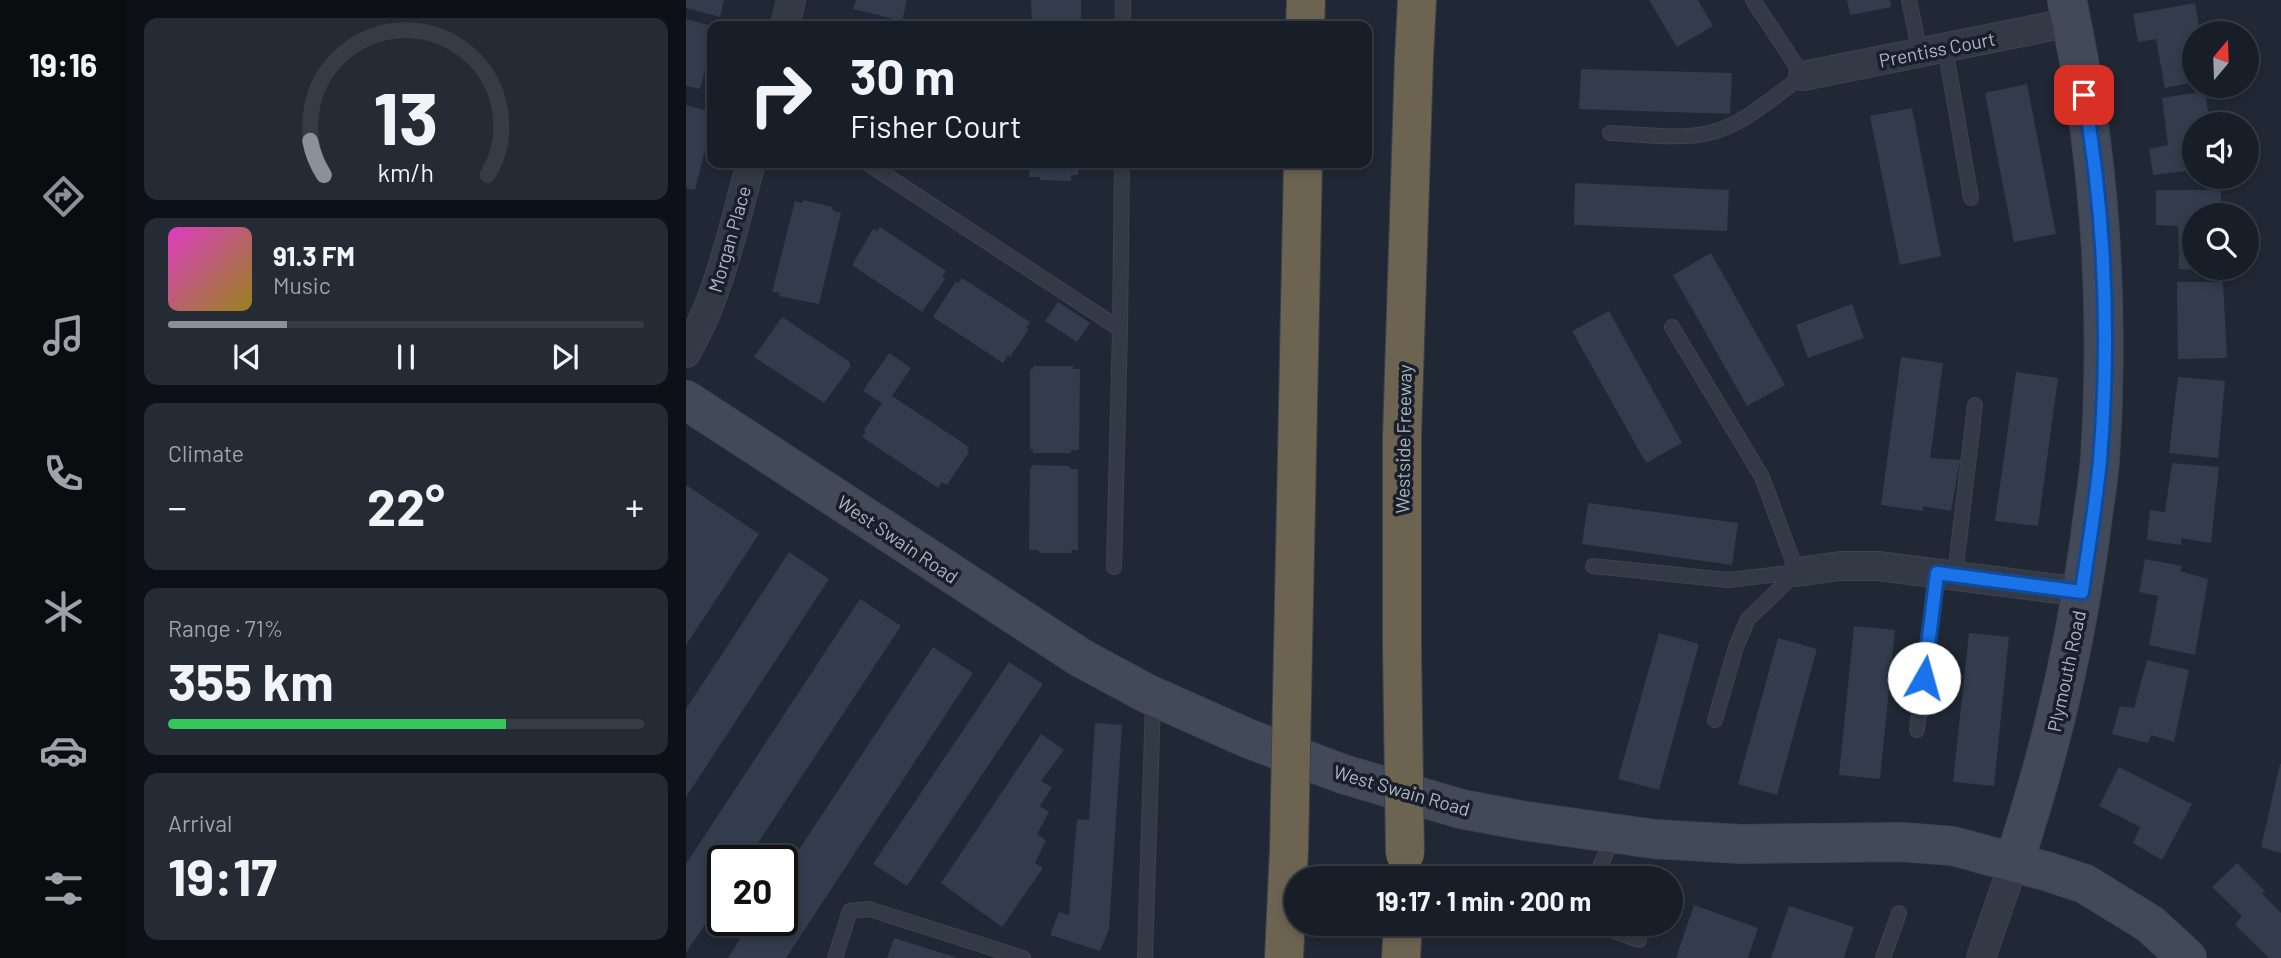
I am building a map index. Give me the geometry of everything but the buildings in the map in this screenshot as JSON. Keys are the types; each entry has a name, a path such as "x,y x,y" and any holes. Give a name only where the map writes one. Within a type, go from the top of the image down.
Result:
{"highway":[{"path":"1305,21 1306,0"},
{"name":"Westside Freeway","path":"1405,866 1402,437 1413,58 1418,0"},
{"path":"1413,58 1438,0"},
{"path":"1284,958 1289,849 1303,168"},
{"path":"1401,958 1402,936"}],"street":[{"path":"786,21 791,0"},
{"name":"Prentiss Court","path":"1803,76 1932,50 2069,11"},
{"name":"Plymouth Road","path":"1981,958 2035,798 2057,717 2082,592 2100,461 2105,333 2100,211 2094,157 2069,11"},
{"name":"Morgan Place","path":"686,353 721,276 750,168"},
{"name":"West Swain Road","path":"686,400 1070,651 1153,696 1247,738 1343,774 1461,809 1654,839 1740,844 1901,842 1953,846 2084,884 2150,924 2187,958"},
{"path":"1797,572 1840,566 1878,566 2082,592"}],"lane":[{"path":"1123,0 1123,21"},
{"path":"1610,133 1712,133 1744,118 1803,76 1753,0"},
{"path":"1909,0 1932,50 1971,198"},
{"path":"875,168 1120,329"},
{"path":"1114,568 1122,168"},
{"path":"1672,327 1762,477 1797,572"},
{"path":"1917,730 1975,405"},
{"path":"1593,566 1728,580 1797,572"},
{"path":"1715,720 1735,648 1748,619 1797,572"},
{"path":"1145,958 1153,696"},
{"path":"1600,866 1614,834"},
{"path":"835,958 849,911 869,909 1023,958"},
{"path":"1883,958 1899,914"},
{"path":"1628,936 1639,940"}],"route":[{"path":"1924,678 1937,573 2082,592 2100,461 2105,333 2100,211 2093,144 2084,95"}]}
